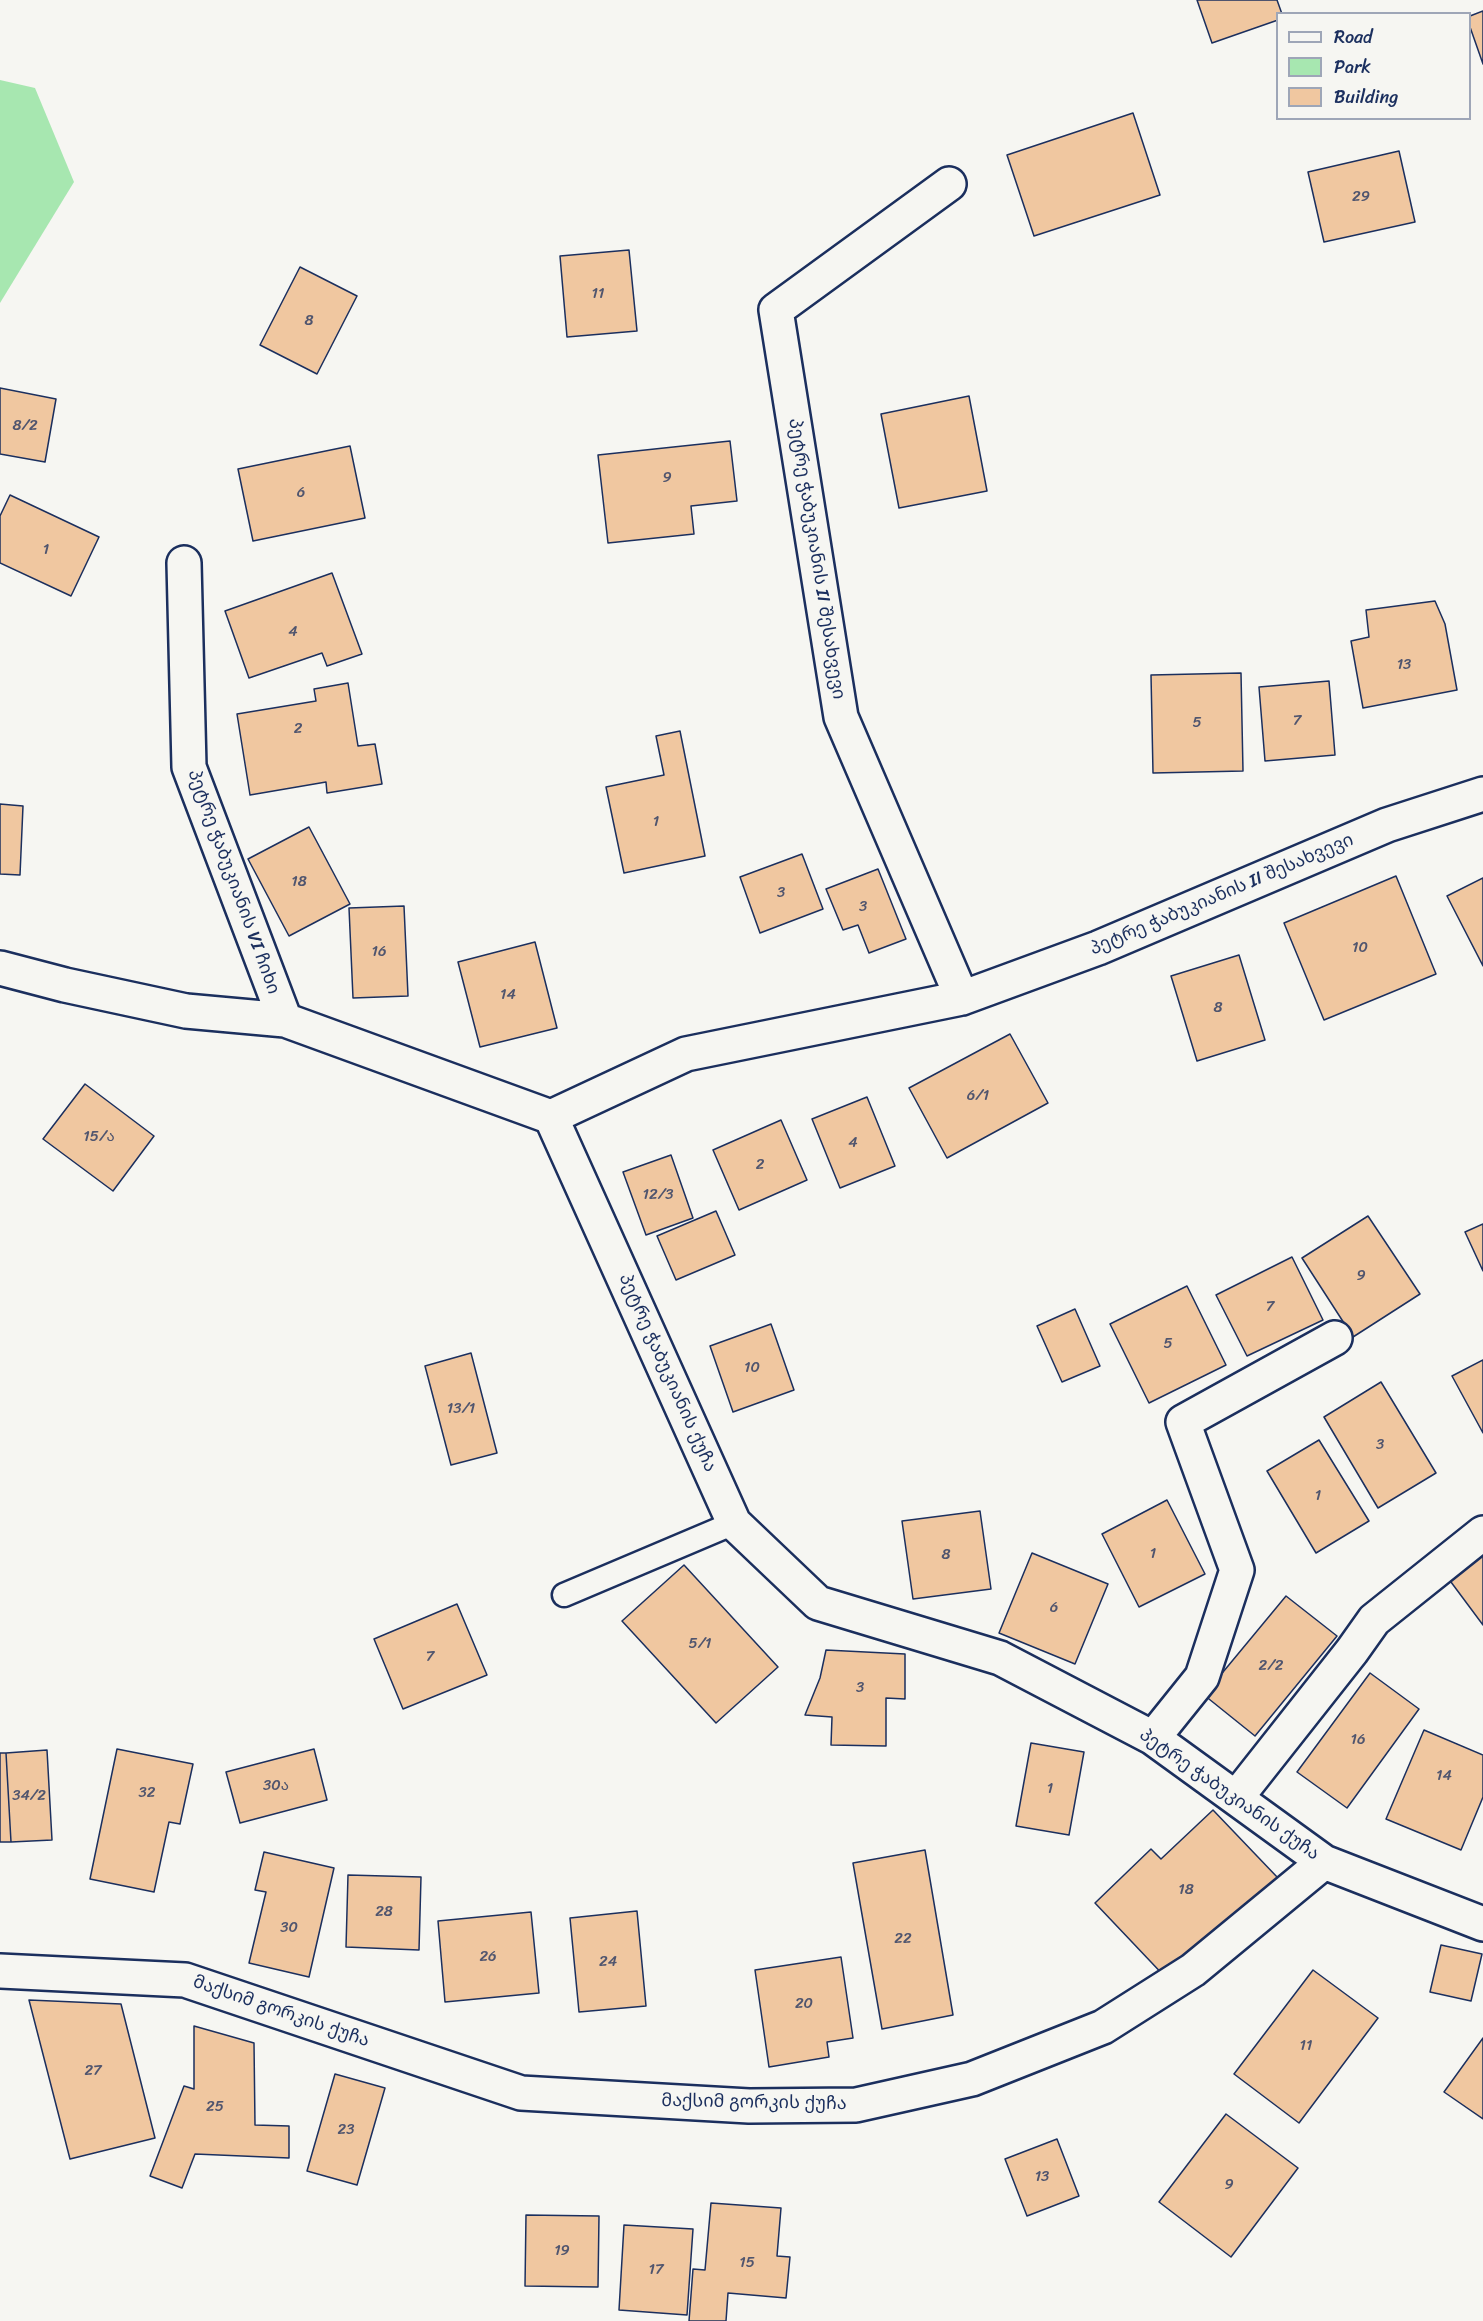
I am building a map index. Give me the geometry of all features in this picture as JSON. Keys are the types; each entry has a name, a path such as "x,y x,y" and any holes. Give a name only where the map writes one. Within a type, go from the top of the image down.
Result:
{"street":[{"name":"პეტრე ჭაბუკიანის II შესახვევი","path":"950,184 776,310 841,717 962,998"},
{"name":"პეტრე ჭაბუკიანის VI ჩიხი","path":"184,563 189,767 285,1020"},
{"name":"პეტრე ჭაბუკიანის II შესახვევი","path":"551,1117 686,1054 962,998 1098,948 1387,825 1483,794"},
{"path":"0,968 65,985 186,1011 285,1020 551,1117"},
{"name":"პეტრე ჭაბუკიანის ქუჩა","path":"551,1117 734,1522 818,1604 1000,1658 1153,1738 1324,1862"},
{"path":"1153,1738 1202,1677 1237,1570 1183,1422 1335,1338"},
{"path":"1236,1798 1374,1620 1483,1533"},
{"path":"1324,1862 1483,1924"},
{"name":"მაქსიმ გორკის ქუჩა","path":"0,1971 185,1980 521,2093 749,2106 856,2105 972,2079 1103,2027 1193,1970 1324,1862"}],"lane":[{"path":"564,1595 734,1522"}],"green space":[{"path":"0,80 35,88 74,182 0,303"}],"building":[{"path":"1197,0 1277,0 1281,12 1276,12 1276,21 1212,43"},
{"path":"1483,11 1483,64 1471,30 1471,16"},
{"path":"1133,113 1160,195 1034,236 1007,155"},
{"path":"1399,151 1415,222 1324,242 1308,172"},
{"path":"629,250 637,331 567,337 560,256"},
{"path":"300,267 357,296 317,374 260,345"},
{"path":"0,388 56,399 45,462 0,454"},
{"path":"969,396 987,491 899,508 881,414"},
{"path":"730,441 737,501 691,506 694,534 608,543 598,455"},
{"path":"350,446 365,518 253,541 238,469"},
{"path":"10,495 99,537 71,596 0,563 0,516"},
{"path":"332,573 362,654 327,666 322,653 249,678 225,611"},
{"path":"1435,601 1445,624 1457,690 1363,708 1351,641 1369,637 1366,610"},
{"path":"1241,673 1243,771 1153,773 1151,675"},
{"path":"1329,681 1335,755 1265,761 1259,687"},
{"path":"348,683 358,746 375,744 382,784 327,793 326,782 250,795 237,714 316,701 314,689"},
{"path":"680,731 705,856 624,873 606,787 664,775 656,736"},
{"path":"0,804 23,806 20,875 0,874"},
{"path":"309,827 350,904 289,936 248,859"},
{"path":"802,854 823,909 760,933 740,877"},
{"path":"878,869 906,939 869,953 858,925 843,930 826,889"},
{"path":"1396,876 1436,974 1324,1020 1284,923"},
{"path":"1483,878 1483,966 1447,896"},
{"path":"404,906 408,996 353,998 349,908"},
{"path":"535,942 557,1028 480,1047 458,962"},
{"path":"1239,955 1265,1040 1197,1061 1171,976"},
{"path":"1010,1034 1048,1103 947,1158 909,1088"},
{"path":"85,1084 154,1136 113,1191 43,1139"},
{"path":"867,1097 895,1166 840,1188 812,1119"},
{"path":"781,1120 807,1180 739,1210 713,1150"},
{"path":"671,1155 693,1218 646,1235 623,1172"},
{"path":"716,1211 735,1255 676,1280 657,1236"},
{"path":"1368,1216 1420,1294 1353,1337 1302,1258"},
{"path":"1483,1224 1483,1271 1465,1232"},
{"path":"1292,1257 1323,1320 1247,1356 1216,1295"},
{"path":"1187,1286 1226,1365 1149,1403 1110,1324"},
{"path":"1075,1309 1100,1366 1062,1382 1037,1326"},
{"path":"771,1324 794,1390 733,1412 710,1346"},
{"path":"471,1353 497,1453 451,1465 425,1366"},
{"path":"1483,1360 1483,1433 1452,1376"},
{"path":"1381,1382 1436,1473 1378,1508 1324,1417"},
{"path":"1319,1440 1369,1521 1316,1553 1267,1471"},
{"path":"1167,1500 1205,1574 1139,1607 1102,1534"},
{"path":"980,1511 991,1589 913,1599 902,1521"},
{"path":"1483,1552 1483,1625 1448,1578"},
{"path":"1032,1553 1108,1584 1075,1664 999,1633"},
{"path":"684,1565 778,1667 716,1723 622,1621"},
{"path":"1286,1596 1337,1636 1255,1736 1204,1695"},
{"path":"457,1604 487,1675 403,1709 374,1639"},
{"path":"826,1650 905,1654 905,1699 886,1698 886,1746 831,1745 832,1717 805,1715 820,1678"},
{"path":"1370,1673 1419,1709 1347,1808 1297,1772"},
{"path":"1424,1730 1483,1755 1483,1797 1461,1850 1386,1819"},
{"path":"1031,1743 1084,1752 1069,1835 1016,1826"},
{"path":"117,1749 193,1764 180,1824 169,1822 154,1892 90,1879"},
{"path":"314,1749 327,1800 240,1823 226,1772"},
{"path":"47,1750 52,1840 11,1842 6,1753"},
{"path":"0,1753 6,1753 11,1842 0,1842"},
{"path":"1213,1810 1278,1878 1169,1981 1095,1903 1151,1849 1161,1859"},
{"path":"925,1850 953,2015 882,2029 853,1863"},
{"path":"264,1852 334,1868 309,1977 249,1963 266,1892 255,1890"},
{"path":"348,1875 421,1877 419,1950 346,1947"},
{"path":"637,1911 646,2006 579,2012 570,1918"},
{"path":"531,1912 539,1993 445,2002 438,1921"},
{"path":"1441,1945 1482,1954 1471,2001 1430,1992"},
{"path":"841,1957 853,2038 827,2042 829,2057 769,2067 755,1970"},
{"path":"1313,1970 1378,2018 1299,2123 1234,2074"},
{"path":"29,2000 121,2004 155,2138 70,2159"},
{"path":"194,2026 254,2043 255,2125 289,2126 289,2158 195,2154 182,2188 150,2176 184,2086 194,2089"},
{"path":"1483,2038 1483,2119 1444,2092"},
{"path":"335,2074 385,2088 357,2185 307,2171"},
{"path":"1226,2114 1298,2168 1231,2257 1159,2202"},
{"path":"1057,2139 1079,2196 1027,2216 1005,2159"},
{"path":"711,2203 781,2208 777,2256 790,2257 786,2298 728,2293 726,2321 689,2321 693,2269 705,2270"},
{"path":"526,2215 599,2216 598,2287 525,2286"},
{"path":"624,2225 693,2229 687,2315 619,2310"}]}
